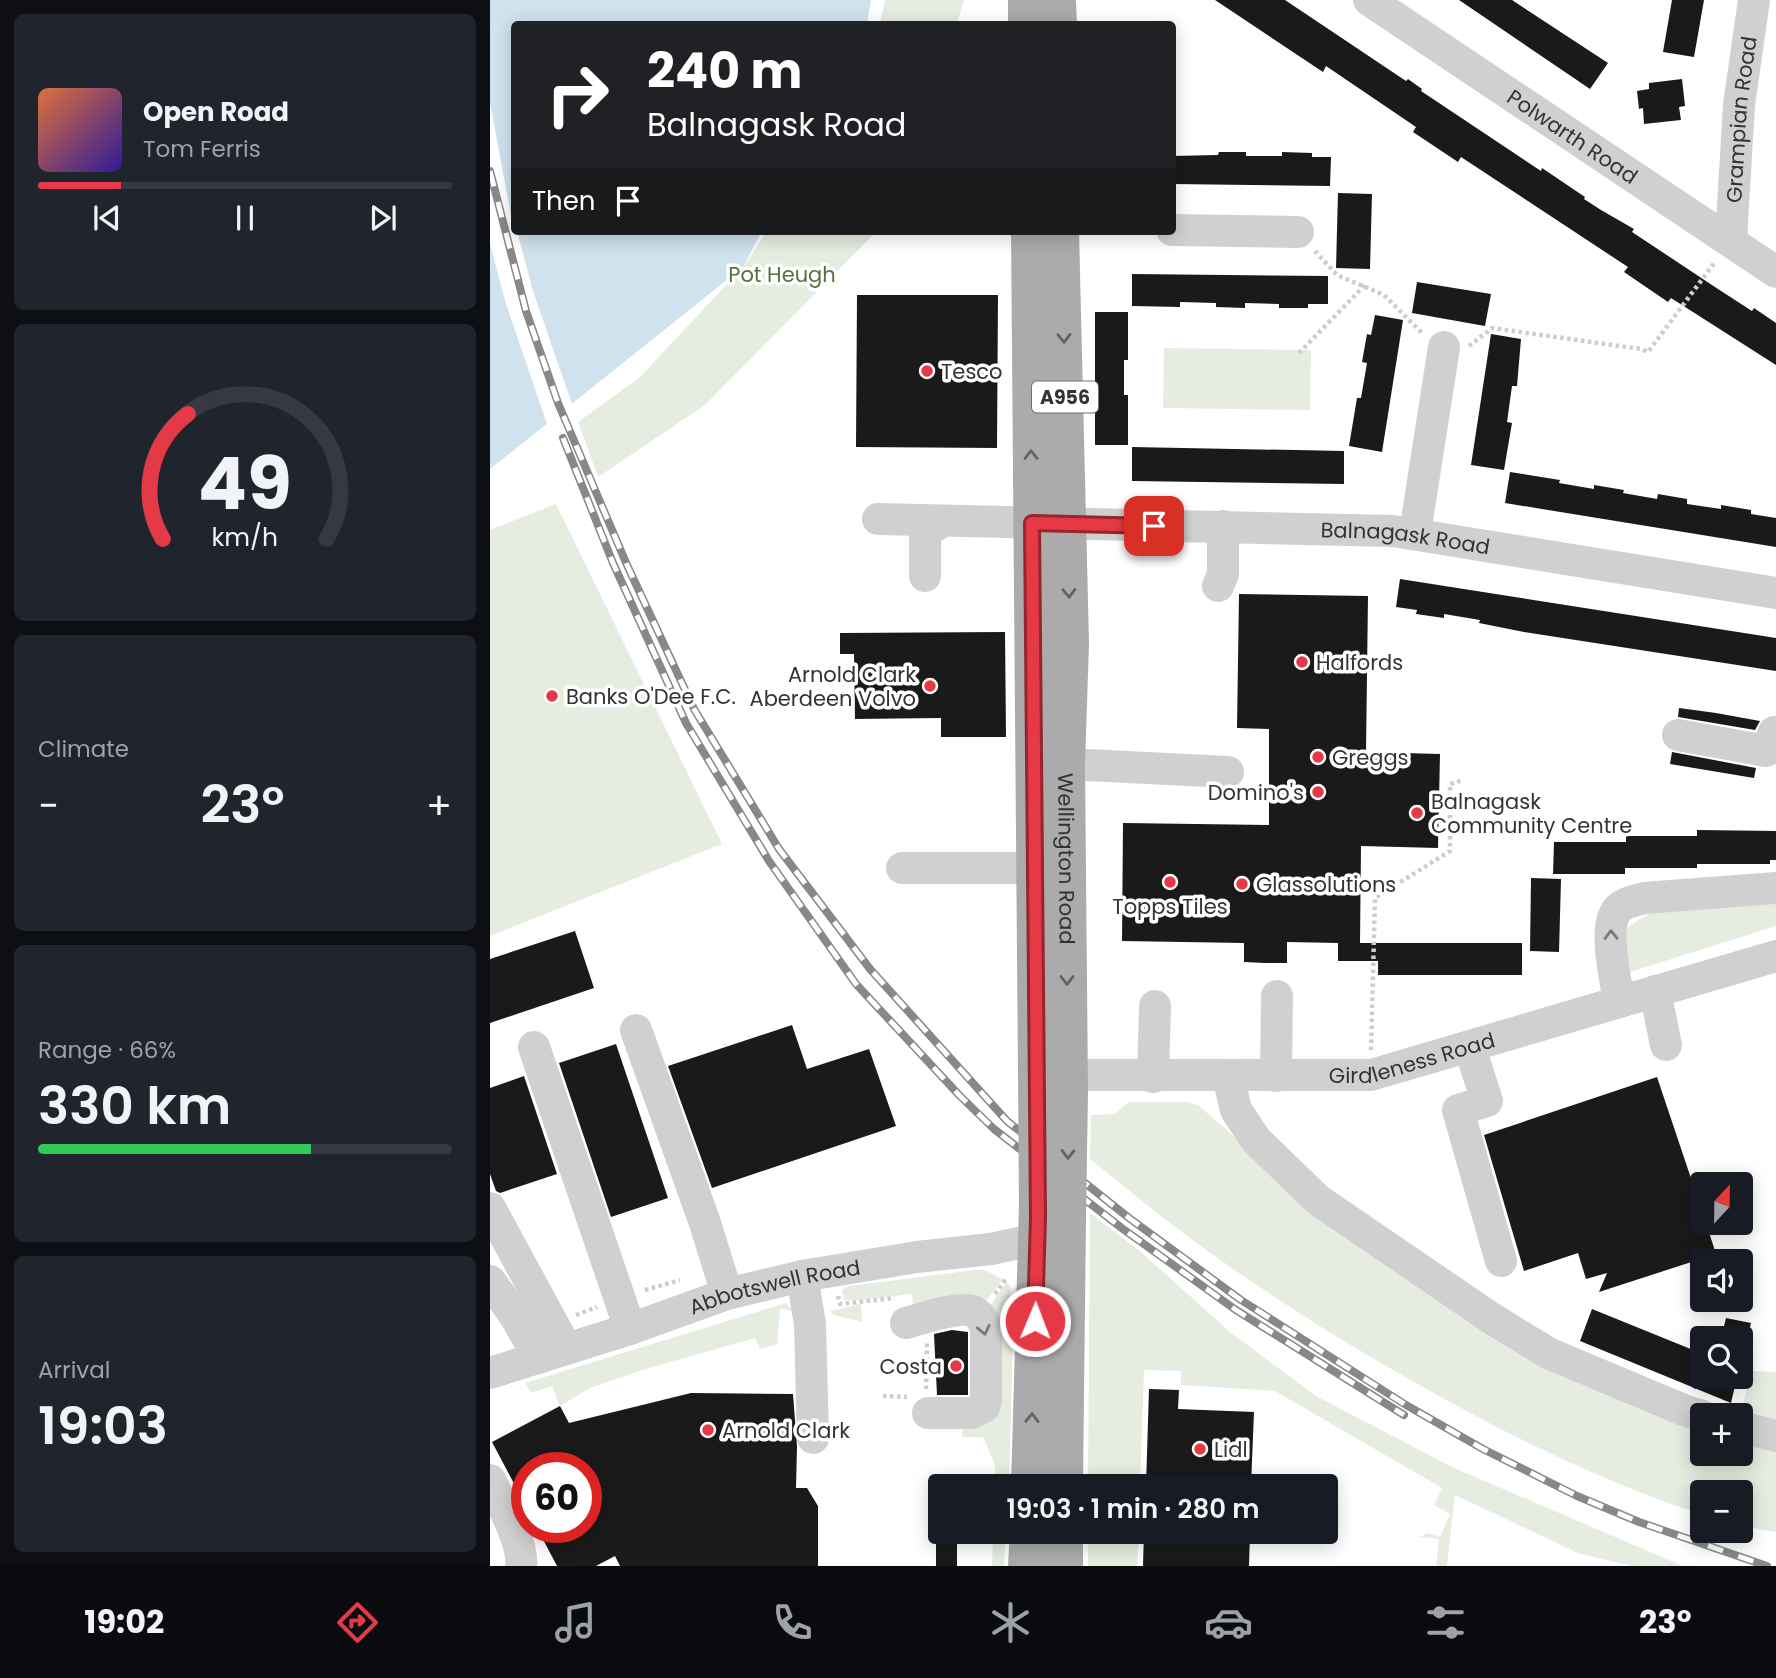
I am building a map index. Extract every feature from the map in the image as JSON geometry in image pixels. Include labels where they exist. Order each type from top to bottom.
[{"type":"main road","points":[[1027,0],[1027,21]]},
{"type":"main road","points":[[1057,0],[1058,21]]},
{"type":"main road","name":"Wellington Road","points":[[1030,235],[1050,524],[1070,643],[1052,1226],[1031,1474]]},
{"type":"main road","name":"Wellington Road","points":[[1058,1081],[1034,868],[1060,235]]},
{"type":"main road","name":"Wellington Road","points":[[1052,1226],[1063,1474]]},
{"type":"main road","points":[[1027,1566],[1028,1544]]},
{"type":"main road","points":[[1064,1544],[1064,1566]]},
{"type":"street","name":"Grampian Road","points":[[1731,240],[1739,105],[1754,0]]},
{"type":"street","name":"Polwarth Road","points":[[1381,4],[1776,272]]},
{"type":"street","points":[[1176,230],[1298,232]]},
{"type":"street","points":[[1415,533],[1444,347]]},
{"type":"street","name":"Balnagask Road","points":[[878,519],[1415,533],[1776,593]]},
{"type":"street","points":[[925,576],[926,532],[943,521]]},
{"type":"street","points":[[1218,586],[1223,574],[1223,526]]},
{"type":"street","points":[[1678,735],[1766,751],[1774,732],[1776,733]]},
{"type":"street","points":[[1066,764],[1228,772]]},
{"type":"street","points":[[902,868],[1034,868]]},
{"type":"street","points":[[1619,1002],[1610,934],[1612,919],[1625,904],[1644,898],[1776,888]]},
{"type":"street","name":"Girdleness Road","points":[[1058,1081],[1153,1077],[1371,1075],[1776,956]]},
{"type":"street","points":[[1655,992],[1667,1045]]},
{"type":"street","points":[[1276,1076],[1277,996]]},
{"type":"street","points":[[1153,1077],[1155,1006]]},
{"type":"street","points":[[636,1030],[705,1223],[727,1294]]},
{"type":"street","points":[[534,1047],[630,1329]]},
{"type":"street","points":[[1469,1048],[1487,1101],[1458,1110],[1501,1261]]},
{"type":"street","points":[[1228,1076],[1236,1110],[1256,1140],[1318,1200],[1490,1318],[1548,1353],[1690,1412]]},
{"type":"street","points":[[490,1208],[552,1353]]},
{"type":"street","name":"Abbotswell Road","points":[[490,1373],[630,1329],[727,1294],[802,1276],[917,1257],[991,1250],[1052,1226]]},
{"type":"street","points":[[802,1276],[811,1335],[813,1438]]},
{"type":"street","points":[[490,1281],[515,1316],[552,1353]]},
{"type":"street","points":[[907,1323],[969,1310],[981,1318],[986,1329],[984,1407],[972,1413],[930,1414]]},
{"type":"street","points":[[1753,1430],[1776,1436]]},
{"type":"street","points":[[490,1479],[512,1529],[522,1559],[521,1566]]},
{"type":"path","points":[[1298,232],[1337,275],[1384,295],[1419,331],[1444,347],[1468,346],[1492,328],[1648,352],[1731,240]]},
{"type":"path","points":[[1299,353],[1365,285]]},
{"type":"path","points":[[1371,1075],[1376,898],[1450,851],[1450,784],[1463,780]]},
{"type":"path","points":[[834,1271],[840,1304],[906,1296],[909,1332],[927,1329],[926,1397],[932,1397],[930,1414]]},
{"type":"green space","points":[[885,0],[964,0],[958,21],[881,21]]},
{"type":"green space","name":"Pot Heugh","points":[[764,235],[873,235],[705,405],[598,477],[578,422],[639,378],[743,267]]},
{"type":"green space","points":[[1164,348],[1311,350],[1310,410],[1163,408]]},
{"type":"green space","name":"Banks O'Dee F.C.","points":[[556,504],[722,844],[490,936],[490,530]]},
{"type":"green space","points":[[1776,904],[1776,926],[1627,973],[1625,929],[1654,910]]},
{"type":"green space","points":[[1129,1102],[1187,1102],[1198,1105],[1316,1208],[1690,1417],[1690,1466],[1753,1466],[1753,1438],[1776,1444],[1776,1532],[1753,1528],[1753,1480],[1690,1480],[1690,1510],[1666,1502],[1560,1458],[1491,1424],[1423,1387],[1272,1296],[1174,1226],[1090,1159],[1091,1115],[1114,1114]]},
{"type":"green space","points":[[1090,1213],[1141,1252],[1230,1332],[1316,1396],[1452,1467],[1683,1566],[1632,1566],[1578,1553],[1455,1495],[1447,1566],[1436,1566],[1439,1539],[1420,1537],[1427,1533],[1440,1537],[1450,1514],[1434,1505],[1442,1488],[1275,1391],[1181,1385],[1181,1371],[1144,1370],[1140,1474],[1088,1474]]},
{"type":"green space","points":[[984,1270],[1003,1279],[987,1300],[974,1299],[914,1314],[912,1294],[844,1300],[842,1290],[849,1286]]},
{"type":"green space","points":[[1007,1282],[1010,1286],[1013,1335],[1009,1474],[995,1474],[995,1465],[983,1437],[962,1437],[962,1421],[980,1420],[989,1307]]},
{"type":"green space","points":[[786,1303],[794,1312],[780,1308],[777,1344],[760,1349],[755,1338],[642,1370],[590,1388],[560,1406],[552,1386],[531,1393],[525,1383]]},
{"type":"green space","points":[[861,1304],[862,1322],[834,1315],[830,1311]]},
{"type":"green space","points":[[1753,1371],[1776,1372],[1776,1431],[1753,1421],[1753,1403],[1743,1403],[1747,1389],[1753,1389]]},
{"type":"green space","points":[[993,1544],[1005,1544],[1004,1566],[992,1566]]},
{"type":"green space","points":[[1088,1544],[1138,1544],[1137,1566],[1088,1566]]},
{"type":"water","points":[[490,0],[871,0],[868,21],[511,21],[511,235],[760,235],[743,267],[490,469]]},
{"type":"pier","points":[[490,103],[511,215],[511,235],[518,235],[533,291],[573,407],[548,427],[506,304],[490,244]]},
{"type":"building","points":[[1215,0],[1285,0],[1406,81],[1408,79],[1422,89],[1421,91],[1541,171],[1542,168],[1585,197],[1584,199],[1634,229],[1632,232],[1752,311],[1754,308],[1776,323],[1776,365],[1671,298],[1668,302],[1624,272],[1628,267],[1461,157],[1458,162],[1413,132],[1416,127],[1326,66],[1323,72]]},
{"type":"building","points":[[1459,0],[1512,0],[1608,63],[1590,89]]},
{"type":"building","points":[[1672,0],[1704,0],[1694,57],[1663,52]]},
{"type":"building","points":[[1682,79],[1685,106],[1679,107],[1681,120],[1644,124],[1643,108],[1639,109],[1637,91],[1649,89],[1649,83]]},
{"type":"building","points":[[1219,152],[1246,152],[1246,156],[1282,156],[1282,152],[1331,157],[1330,186],[1176,184],[1176,156],[1218,155]]},
{"type":"building","points":[[1338,193],[1372,194],[1370,269],[1336,268]]},
{"type":"building","points":[[1132,274],[1328,276],[1328,304],[1308,304],[1308,308],[1279,308],[1279,304],[1245,303],[1245,308],[1216,307],[1216,303],[1180,302],[1180,307],[1132,306]]},
{"type":"building","points":[[1417,282],[1491,294],[1485,326],[1412,313]]},
{"type":"building","name":"Tesco","points":[[857,295],[998,295],[997,448],[856,447]]},
{"type":"building","points":[[1095,312],[1128,312],[1128,360],[1124,360],[1124,395],[1128,395],[1128,445],[1095,445]]},
{"type":"building","points":[[1375,315],[1403,320],[1382,452],[1349,446],[1357,398],[1361,398],[1367,363],[1362,362],[1367,334],[1371,335]]},
{"type":"building","points":[[1491,334],[1521,339],[1517,386],[1512,386],[1507,422],[1512,423],[1504,470],[1471,465]]},
{"type":"building","points":[[1132,447],[1344,451],[1344,484],[1132,481]]},
{"type":"building","points":[[1510,472],[1594,489],[1594,485],[1624,490],[1623,493],[1657,499],[1658,494],[1687,499],[1687,504],[1721,509],[1721,505],[1751,510],[1751,514],[1776,518],[1776,547],[1505,503]]},
{"type":"building","points":[[1400,579],[1776,638],[1776,671],[1524,632],[1444,614],[1444,618],[1416,614],[1417,610],[1396,607]]},
{"type":"building","points":[[1239,594],[1368,596],[1366,752],[1440,754],[1438,848],[1361,846],[1360,943],[1522,943],[1522,975],[1378,975],[1378,961],[1338,961],[1338,943],[1287,942],[1287,963],[1265,963],[1244,962],[1244,943],[1122,941],[1123,823],[1269,825],[1269,729],[1237,728]]},
{"type":"building","name":"Arnold Clark Aberdeen Volvo","points":[[1005,632],[1006,737],[941,737],[941,718],[855,719],[854,654],[840,654],[840,633]]},
{"type":"building","points":[[1679,708],[1760,721],[1755,730],[1678,717]]},
{"type":"building","points":[[1672,752],[1756,768],[1754,778],[1670,764]]},
{"type":"building","points":[[1697,830],[1776,831],[1776,860],[1770,860],[1770,864],[1697,864],[1697,868],[1625,868],[1625,874],[1553,874],[1554,842],[1626,842],[1626,836],[1697,836]]},
{"type":"building","points":[[1531,878],[1561,879],[1559,952],[1530,951]]},
{"type":"building","points":[[575,931],[594,988],[490,1023],[490,959]]},
{"type":"building","points":[[792,1025],[807,1069],[869,1049],[896,1126],[712,1188],[668,1066]]},
{"type":"building","points":[[616,1044],[668,1198],[611,1217],[559,1063]]},
{"type":"building","points":[[524,1076],[557,1174],[500,1193],[496,1191],[490,1174],[490,1088]]},
{"type":"building","points":[[1657,1077],[1690,1175],[1690,1236],[1710,1236],[1714,1249],[1690,1249],[1690,1262],[1599,1292],[1607,1273],[1586,1279],[1578,1253],[1524,1271],[1484,1135]]},
{"type":"building","points":[[1592,1309],[1690,1349],[1690,1386],[1580,1341]]},
{"type":"building","points":[[1726,1318],[1751,1323],[1750,1326],[1724,1326]]},
{"type":"building","name":"Costa","points":[[952,1330],[968,1332],[968,1395],[937,1395],[934,1334]]},
{"type":"building","name":"Lidl","points":[[1149,1389],[1179,1390],[1178,1409],[1254,1412],[1251,1474],[1146,1474]]},
{"type":"building","points":[[1697,1389],[1734,1389],[1731,1403]]},
{"type":"building","points":[[691,1393],[793,1394],[797,1446],[796,1488],[807,1488],[818,1506],[818,1566],[620,1566],[615,1556],[596,1566],[557,1566],[545,1543],[602,1543],[602,1452],[511,1452],[511,1478],[492,1442],[560,1406],[569,1423]]},
{"type":"building","points":[[936,1544],[957,1544],[957,1566],[936,1566]]},
{"type":"building","points":[[1144,1544],[1250,1544],[1249,1566],[1143,1566]]},
{"type":"railway","points":[[490,171],[526,311],[558,403],[627,565],[694,709],[779,849],[870,969],[1007,1121],[1129,1218],[1241,1300],[1406,1405],[1483,1449],[1577,1496],[1639,1522],[1767,1566]]},
{"type":"railway","points":[[563,438],[613,563],[686,723],[769,861],[856,984],[994,1129],[1123,1229],[1236,1310],[1404,1415]]},
{"type":"place","name":"Tesco","points":[[927,371]]},
{"type":"place","name":"Halfords","points":[[1302,662]]},
{"type":"place","name":"Arnold Clark Aberdeen Volvo","points":[[930,686]]},
{"type":"place","name":"Banks O'Dee F.C.","points":[[552,696]]},
{"type":"place","name":"Greggs","points":[[1318,757]]},
{"type":"place","name":"Domino's","points":[[1318,792]]},
{"type":"place","name":"Balnagask Community Centre","points":[[1417,813]]},
{"type":"place","name":"Topps Tiles","points":[[1170,882]]},
{"type":"place","name":"Glassolutions","points":[[1242,884]]},
{"type":"place","name":"Costa","points":[[956,1366]]},
{"type":"place","name":"Arnold Clark","points":[[708,1430]]},
{"type":"place","name":"Lidl","points":[[1200,1449]]},
{"type":"route","points":[[1035,1321],[1038,1217],[1032,523],[1154,526]]}]
